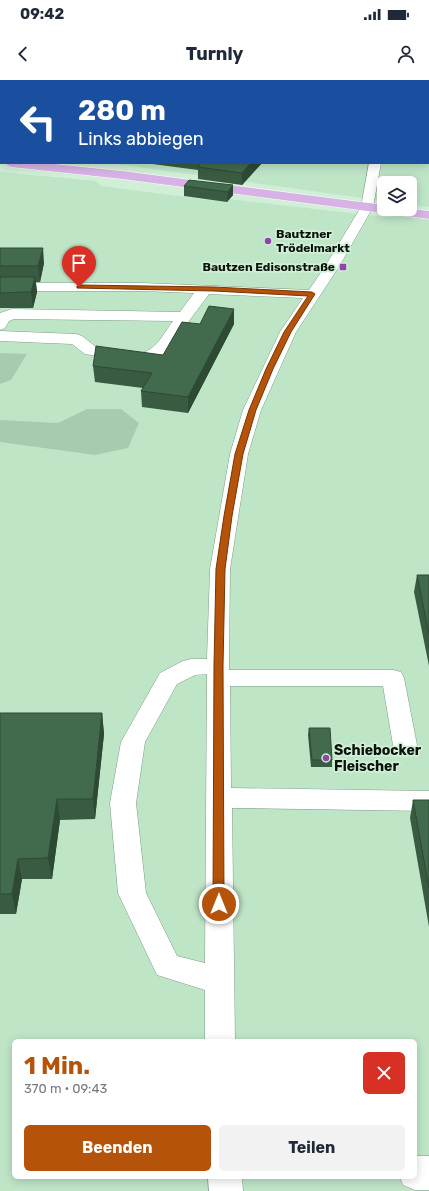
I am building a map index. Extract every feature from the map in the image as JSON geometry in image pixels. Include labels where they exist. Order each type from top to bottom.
[{"type":"main road","points":[[20,164],[122,175],[377,208]]},
{"type":"main road","points":[[417,213],[429,215]]},
{"type":"street","points":[[375,164],[377,185]]},
{"type":"street","points":[[220,1039],[218,980],[220,569],[239,454],[252,410],[269,369],[288,332],[332,265],[377,210]]},
{"type":"street","points":[[0,287],[205,289],[312,294]]},
{"type":"street","points":[[0,336],[76,339],[91,351],[140,358],[150,357],[156,353],[205,289]]},
{"type":"street","points":[[0,325],[2,318],[12,314],[184,317]]},
{"type":"street","points":[[218,980],[167,966],[132,893],[123,803],[133,742],[168,679],[191,667],[219,672],[393,678],[405,745]]},
{"type":"street","points":[[219,798],[429,801]]},
{"type":"street","points":[[417,1174],[429,1173]]},
{"type":"street","points":[[225,1179],[226,1191]]},
{"type":"shaded area","points":[[117,164],[429,164],[429,207],[417,206],[417,176],[377,176],[377,200]]},
{"type":"shaded area","points":[[0,172],[96,181],[102,186],[208,200],[210,197],[385,217],[405,216],[429,219],[429,1191],[0,1191]]},
{"type":"shaded area","points":[[0,353],[27,354],[11,380],[0,384]]},
{"type":"shaded area","points":[[87,409],[121,409],[139,423],[128,448],[95,455],[0,442],[0,420],[58,423]]},
{"type":"building","points":[[200,164],[250,164],[242,173],[198,167]]},
{"type":"building","points":[[189,180],[233,185],[228,192],[184,186]]},
{"type":"building","points":[[0,248],[43,248],[38,266],[0,266]]},
{"type":"building","points":[[0,277],[35,277],[31,292],[0,293]]},
{"type":"building","points":[[209,306],[234,309],[188,397],[141,391],[152,373],[93,366],[96,346],[163,355],[182,322],[200,324]]},
{"type":"building","points":[[417,575],[429,575],[429,634]]},
{"type":"building","points":[[0,713],[102,713],[93,799],[57,799],[48,858],[18,859],[12,894],[0,894]]},
{"type":"building","points":[[309,728],[330,728],[332,760],[312,760]]},
{"type":"building","points":[[413,800],[429,800],[429,888]]},
{"type":"place","name":"Bautzner Trödelmarkt","points":[[268,241]]},
{"type":"place","name":"Bautzen Edisonstraße","points":[[343,267]]},
{"type":"place","name":"Schiebocker Fleischer","points":[[326,758]]},
{"type":"route","points":[[79,287],[214,289],[312,294],[288,332],[269,369],[252,410],[239,454],[228,516],[220,569],[218,666],[219,904]]}]
